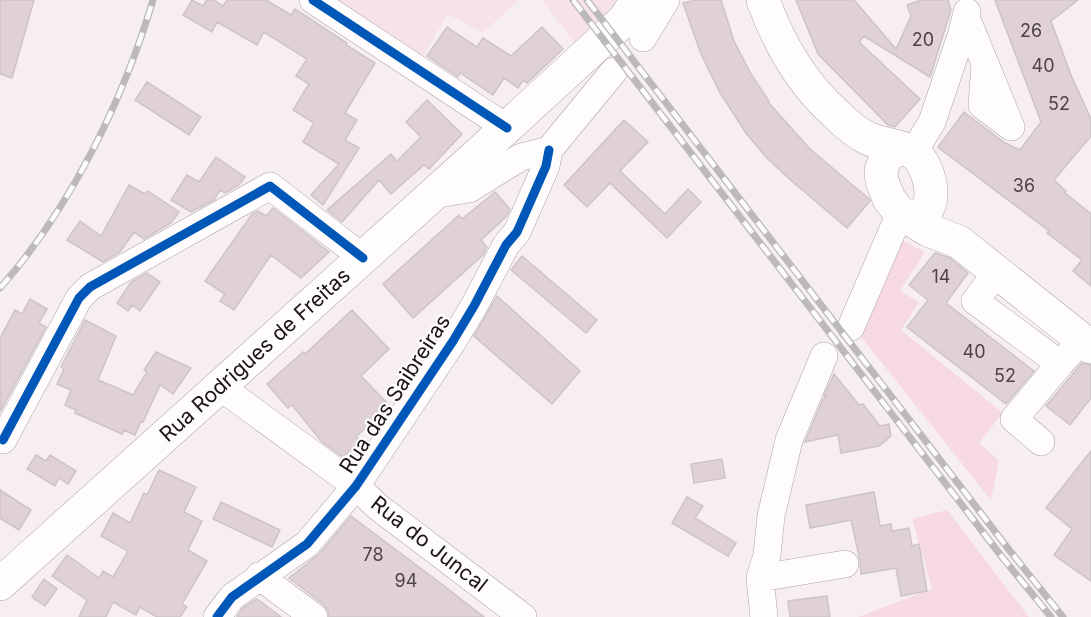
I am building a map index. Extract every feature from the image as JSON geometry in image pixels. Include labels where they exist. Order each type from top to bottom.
[{"type":"main road","name":"Rua Rodrigues de Freitas","points":[[0,584],[507,128],[624,20],[637,0]]},
{"type":"main road","points":[[748,0],[762,36],[784,79],[815,117],[882,181]]},
{"type":"main road","points":[[763,0],[774,31],[796,71],[826,106],[855,132],[919,158],[927,174],[932,194],[953,222],[1088,338]]},
{"type":"main road","points":[[906,151],[886,156],[881,171],[889,199],[903,215],[928,230],[959,242],[1088,338]]},
{"type":"main road","points":[[903,215],[914,217],[927,210],[932,194]]},
{"type":"street","points":[[313,0],[507,128]]},
{"type":"street","points":[[643,38],[666,0]]},
{"type":"street","points":[[906,151],[932,122],[967,8]]},
{"type":"street","points":[[967,8],[986,64]]},
{"type":"street","points":[[432,195],[469,189],[521,157],[549,150],[614,71]]},
{"type":"street","name":"Rua das Saibreiras","points":[[217,617],[232,597],[307,543],[356,486],[453,341],[506,245],[517,232],[546,166],[549,150]]},
{"type":"street","points":[[3,440],[79,298],[90,287],[270,186],[363,258]]},
{"type":"street","points":[[851,327],[903,215]]},
{"type":"street","points":[[997,272],[975,301],[1060,364]]},
{"type":"street","points":[[1041,442],[1014,419],[1060,364],[1088,338]]},
{"type":"street","points":[[764,617],[760,578],[767,555],[771,516],[789,440],[824,356]]},
{"type":"street","name":"Rua do Juncal","points":[[219,386],[356,486],[378,507],[523,617]]},
{"type":"street","points":[[760,578],[845,564]]},
{"type":"street","points":[[259,576],[314,617]]},
{"type":"shaded area","points":[[328,0],[519,0],[483,33],[448,14],[421,59]]},
{"type":"shaded area","points":[[542,0],[619,0],[611,14],[576,45]]},
{"type":"shaded area","points":[[896,237],[925,252],[900,291],[919,302],[901,330],[1003,413],[979,443],[999,460],[991,500],[857,332]]},
{"type":"shaded area","points":[[947,510],[1029,617],[858,617],[932,589],[912,519]]},
{"type":"building","points":[[0,0],[34,0],[12,78],[0,74]]},
{"type":"building","points":[[192,0],[203,6],[207,0],[214,0],[223,6],[227,0],[266,0],[291,15],[295,9],[375,63],[345,113],[357,120],[345,140],[359,148],[323,205],[311,195],[339,164],[303,142],[314,123],[293,110],[309,84],[296,76],[307,59],[264,32],[257,45],[217,22],[212,32],[183,15]]},
{"type":"building","points":[[696,0],[721,0],[734,41],[768,102],[810,149],[869,199],[870,201],[847,228],[787,177],[746,133],[720,93],[701,54],[683,3]]},
{"type":"building","points":[[796,0],[854,0],[896,49],[911,16],[907,5],[921,0],[948,0],[951,10],[930,77],[864,36],[859,42],[920,99],[895,127],[888,125],[818,54]]},
{"type":"building","points":[[995,0],[1078,0],[1051,21],[1071,75],[1091,119],[1091,136],[1054,180],[1066,191],[1065,193],[1091,214],[1091,286],[1073,271],[1082,260],[1047,233],[1049,231],[938,147],[964,112],[1005,143],[1020,150],[1041,122]]},
{"type":"building","points":[[447,27],[477,47],[483,38],[511,56],[542,27],[563,49],[527,83],[523,80],[518,88],[504,78],[493,95],[460,73],[458,77],[427,56]]},
{"type":"building","points":[[147,82],[201,117],[189,135],[135,100]]},
{"type":"building","points":[[427,100],[462,134],[429,169],[424,165],[391,194],[379,180],[342,222],[327,210],[391,154],[397,161],[421,137],[406,122]]},
{"type":"building","points":[[624,120],[648,142],[620,171],[665,214],[688,189],[701,202],[667,238],[610,183],[587,207],[564,185]]},
{"type":"building","points":[[216,157],[245,177],[239,185],[225,193],[220,190],[214,200],[191,212],[171,200],[187,175],[199,182]]},
{"type":"building","points":[[129,185],[145,194],[148,191],[179,212],[171,223],[144,239],[134,232],[120,252],[103,262],[67,240],[80,221],[101,236]]},
{"type":"building","points":[[495,192],[510,209],[506,217],[481,240],[487,247],[483,255],[413,318],[383,284],[459,215],[462,219]]},
{"type":"building","points":[[273,208],[329,252],[301,278],[271,255],[234,310],[220,301],[225,294],[205,281],[252,214],[258,211],[266,216]]},
{"type":"building","points":[[935,253],[950,258],[968,273],[946,303],[1034,371],[1006,404],[907,327],[928,300],[909,285]]},
{"type":"building","points":[[522,256],[597,320],[586,333],[511,270]]},
{"type":"building","points":[[147,273],[160,282],[140,311],[132,305],[128,311],[117,303],[131,282]]},
{"type":"building","points":[[497,296],[580,371],[552,404],[474,336]]},
{"type":"building","points":[[30,299],[47,309],[39,323],[46,327],[0,412],[0,338],[15,310],[22,314]]},
{"type":"building","points":[[352,310],[389,349],[361,376],[389,405],[356,437],[360,441],[343,457],[322,442],[292,405],[288,408],[267,384],[303,352],[305,354]]},
{"type":"building","points":[[85,320],[116,336],[98,380],[133,395],[147,372],[144,370],[156,352],[191,368],[173,394],[160,385],[135,435],[124,430],[122,434],[75,413],[76,410],[65,405],[71,390],[57,384],[64,369],[61,367]]},
{"type":"building","points":[[1082,363],[1091,365],[1091,398],[1070,425],[1046,406]]},
{"type":"building","points":[[834,374],[859,405],[863,404],[880,426],[889,424],[891,436],[879,446],[841,453],[838,435],[805,442]]},
{"type":"building","points":[[1091,451],[1091,581],[1054,555],[1072,529],[1046,508]]},
{"type":"building","points":[[36,455],[46,461],[50,455],[76,471],[68,484],[59,478],[55,486],[27,469]]},
{"type":"building","points":[[722,459],[725,478],[694,483],[691,464]]},
{"type":"building","points":[[159,470],[196,487],[184,512],[202,521],[188,550],[207,561],[182,604],[187,607],[180,617],[157,617],[140,607],[136,615],[113,602],[106,617],[79,617],[87,600],[52,576],[67,555],[99,578],[103,571],[113,577],[128,551],[101,536],[113,513],[130,523],[144,493],[147,495]]},
{"type":"building","points":[[0,490],[31,510],[19,530],[0,518]]},
{"type":"building","points":[[874,492],[880,526],[891,524],[892,531],[909,528],[912,546],[919,544],[927,591],[901,596],[896,568],[861,574],[851,520],[810,528],[806,505]]},
{"type":"building","points":[[687,497],[703,506],[695,518],[736,543],[728,556],[672,523]]},
{"type":"building","points":[[221,502],[280,530],[272,547],[213,519]]},
{"type":"building","points":[[351,516],[484,617],[329,617],[328,610],[323,604],[289,578],[319,554]]},
{"type":"building","points":[[44,579],[57,589],[45,606],[32,597]]},
{"type":"building","points":[[827,596],[830,617],[790,617],[788,601]]},
{"type":"building","points":[[257,599],[281,617],[237,617],[243,608]]},
{"type":"railway","points":[[0,288],[49,224],[92,152],[126,76],[153,0]]},
{"type":"railway","points":[[573,0],[1002,557],[1051,617]]},
{"type":"railway","points":[[587,0],[1063,617]]},
{"type":"cycle path","points":[[313,0],[507,128]]},
{"type":"cycle path","points":[[217,617],[232,597],[307,544],[356,486],[453,341],[506,245],[517,232],[546,166],[549,150]]},
{"type":"cycle path","points":[[3,440],[79,298],[90,287],[270,186],[363,258]]}]
